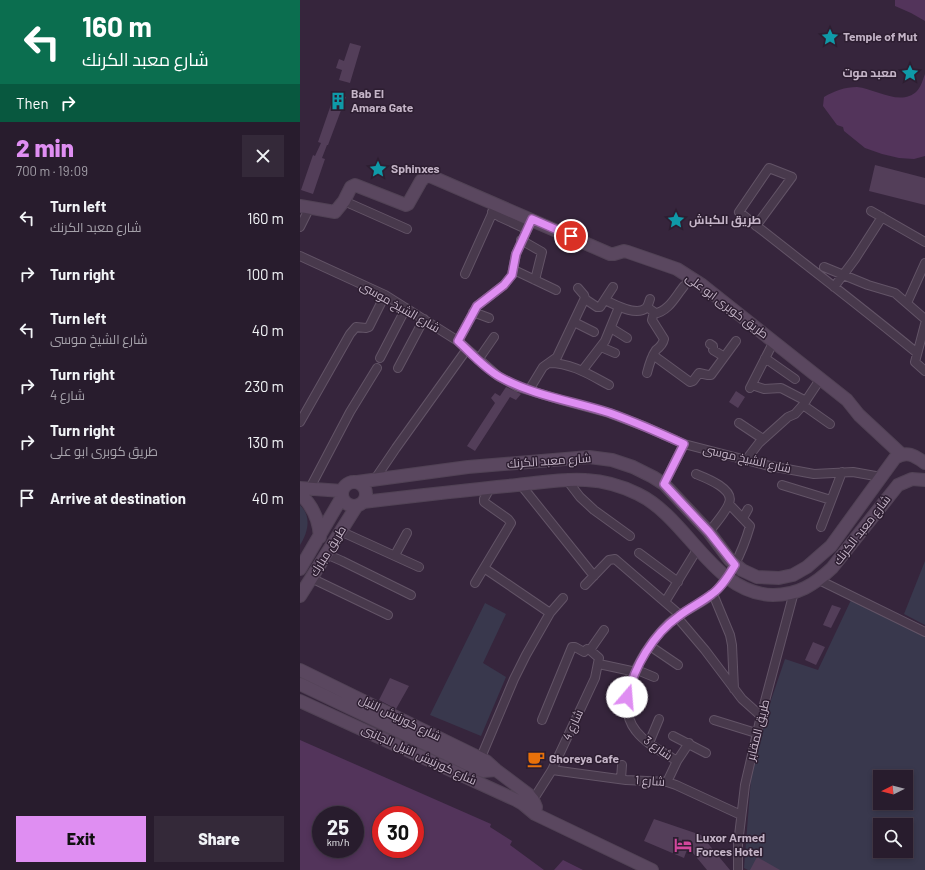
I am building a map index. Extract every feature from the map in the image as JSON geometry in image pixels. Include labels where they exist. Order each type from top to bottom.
[{"type":"street","points":[[756,226],[792,177],[769,168],[739,212],[756,226],[917,353]]},
{"type":"street","name":"طريق كوبرى ابو على","points":[[305,206],[333,213],[336,212],[344,201],[351,187],[355,185],[407,205],[422,179],[430,176],[529,224],[610,254],[626,251],[677,269],[702,285],[848,400],[859,415],[901,454]]},
{"type":"street","points":[[344,201],[407,229]]},
{"type":"street","points":[[300,227],[305,206]]},
{"type":"street","points":[[465,274],[494,208]]},
{"type":"street","points":[[871,211],[925,242]]},
{"type":"street","points":[[834,287],[844,275],[882,218]]},
{"type":"street","points":[[458,341],[473,312],[481,302],[512,275],[516,254],[529,224]]},
{"type":"street","points":[[521,240],[542,252],[534,280]]},
{"type":"street","name":"شارع الشيخ موسى","points":[[300,256],[385,296],[406,308],[458,341],[498,376],[518,387],[610,413],[684,444],[765,465],[814,474],[842,472],[881,477]]},
{"type":"street","points":[[907,303],[925,263]]},
{"type":"street","points":[[824,267],[868,285],[895,293],[925,319]]},
{"type":"street","points":[[514,270],[556,290]]},
{"type":"street","points":[[654,314],[664,311],[684,286]]},
{"type":"street","points":[[578,288],[584,295],[585,299],[598,308],[613,287]]},
{"type":"street","points":[[300,422],[350,334],[356,328],[369,327],[385,296]]},
{"type":"street","points":[[529,390],[543,367],[557,357],[585,299]]},
{"type":"street","points":[[605,300],[619,307],[641,310],[647,307],[650,299]]},
{"type":"street","points":[[582,371],[601,347],[611,328],[619,307]]},
{"type":"street","points":[[647,307],[653,311],[654,314]]},
{"type":"street","points":[[380,358],[406,308]]},
{"type":"street","points":[[473,312],[489,318]]},
{"type":"street","points":[[647,373],[650,360],[664,341],[664,338],[652,320],[654,314]]},
{"type":"street","points":[[398,368],[424,319]]},
{"type":"street","points":[[574,322],[594,332]]},
{"type":"street","points":[[925,324],[915,362],[925,371]]},
{"type":"street","points":[[611,328],[627,338]]},
{"type":"street","points":[[478,360],[494,337]]},
{"type":"street","points":[[653,355],[690,382],[693,381],[700,373],[711,375],[723,356],[736,341]]},
{"type":"street","points":[[774,341],[751,387],[764,389],[781,388],[804,403],[830,424]]},
{"type":"street","points":[[710,344],[713,346],[713,350],[723,356]]},
{"type":"street","points":[[601,347],[615,353]]},
{"type":"street","points":[[375,479],[467,349]]},
{"type":"street","points":[[765,358],[795,379]]},
{"type":"street","points":[[548,363],[562,364],[582,371],[609,386]]},
{"type":"street","points":[[320,537],[315,513],[307,500],[304,490],[377,368]]},
{"type":"street","points":[[746,460],[763,439],[788,417],[795,414],[821,378]]},
{"type":"street","points":[[739,423],[763,439]]},
{"type":"street","points":[[664,484],[684,444]]},
{"type":"street","points":[[901,454],[914,455],[925,463]]},
{"type":"street","name":"شارع معبد الكرنك","points":[[357,482],[468,467],[590,457],[612,460],[633,467],[664,484],[709,532],[735,565],[749,574],[758,577],[780,578],[793,575],[806,567],[819,558],[831,546],[893,460],[901,454]]},
{"type":"street","points":[[821,527],[842,472]]},
{"type":"street","points":[[696,474],[714,481],[730,496],[729,504],[709,532]]},
{"type":"street","name":"شارع معبد الكرنك","points":[[360,504],[567,480],[605,482],[639,495],[654,504],[667,515],[726,578],[741,588],[767,594],[781,594],[794,592],[808,586],[819,580],[832,568],[898,485],[912,479],[925,480]]},
{"type":"street","points":[[567,480],[580,497],[594,510],[630,536]]},
{"type":"street","points":[[357,482],[365,488],[366,498],[360,504],[347,505],[342,494],[348,483],[357,482]]},
{"type":"street","points":[[521,485],[594,576]]},
{"type":"street","points":[[782,485],[831,500]]},
{"type":"street","points":[[475,583],[511,523],[508,519],[484,502],[490,488]]},
{"type":"street","points":[[304,490],[342,494]]},
{"type":"street","name":"طريق مبارك","points":[[300,568],[320,537],[342,494]]},
{"type":"street","name":"طريق مبارك","points":[[300,596],[340,531],[360,504]]},
{"type":"street","points":[[729,504],[743,518],[748,509]]},
{"type":"street","name":"شارع 3","points":[[677,761],[642,738],[635,730],[629,720],[627,697],[636,671],[650,646],[662,630],[678,616],[713,594],[735,565],[750,526],[743,518]]},
{"type":"street","points":[[340,531],[419,567]]},
{"type":"street","points":[[842,532],[854,540]]},
{"type":"street","points":[[395,555],[407,533]]},
{"type":"street","points":[[666,602],[698,548]]},
{"type":"street","points":[[639,553],[678,582]]},
{"type":"street","points":[[326,554],[411,595]]},
{"type":"street","points":[[585,585],[609,560],[615,559],[666,602],[705,650],[734,690],[760,716]]},
{"type":"street","points":[[484,568],[550,613]]},
{"type":"street","points":[[311,578],[388,615]]},
{"type":"street","points":[[819,580],[925,632]]},
{"type":"street","name":"طريق المقابر","points":[[738,870],[738,844],[745,785],[760,716],[794,592]]},
{"type":"street","points":[[713,594],[726,624],[732,645],[734,690]]},
{"type":"street","points":[[478,763],[526,655],[550,613],[563,598]]},
{"type":"street","points":[[542,720],[572,647],[584,652],[587,649],[590,650],[604,630]]},
{"type":"street","points":[[650,646],[678,665]]},
{"type":"street","points":[[590,650],[599,657],[599,664],[636,671],[654,677]]},
{"type":"street","name":"شارع 4","points":[[533,800],[552,770],[595,678],[599,664]]},
{"type":"street","name":"شارع كورنيش النيل","points":[[300,670],[405,727],[478,763],[483,771],[496,770],[528,794],[533,800]]},
{"type":"street","name":"شارع كورنيش النيل","points":[[300,684],[405,727]]},
{"type":"street","name":"شارع كورنيش النيل الجانبى","points":[[300,701],[523,804],[535,814],[652,870]]},
{"type":"street","name":"شارع كورنيش النيل الجانبى","points":[[300,709],[520,811],[535,814]]},
{"type":"street","points":[[649,743],[659,719]]},
{"type":"street","points":[[714,720],[756,733]]},
{"type":"street","points":[[673,736],[706,753]]},
{"type":"street","points":[[667,782],[677,761],[689,744]]},
{"type":"street","points":[[621,779],[622,765]]},
{"type":"street","name":"شارع 1","points":[[552,770],[621,779],[667,782],[741,815]]},
{"type":"street","points":[[533,800],[536,807],[535,814]]},
{"type":"shaded area","points":[[895,0],[925,0],[925,21],[895,6]]},
{"type":"shaded area","points":[[925,74],[925,156],[914,159],[899,158],[865,148],[844,131],[843,127],[837,125],[823,106],[824,97],[840,90],[853,87],[864,88],[888,96],[911,96],[921,85]]},
{"type":"shaded area","points":[[300,505],[306,514],[308,525],[300,545]]},
{"type":"shaded area","points":[[925,561],[925,625],[904,614]]},
{"type":"shaded area","points":[[851,600],[925,634],[925,870],[748,870],[744,868],[753,753],[785,659],[818,670]]},
{"type":"shaded area","points":[[485,603],[506,614],[483,663],[506,677],[481,736],[430,715]]},
{"type":"shaded area","points":[[300,740],[491,824],[490,827],[512,841],[510,845],[544,870],[300,870]]},
{"type":"shaded area","points":[[563,860],[583,870],[554,870]]},
{"type":"building","points":[[350,43],[361,46],[350,83],[339,80],[342,70],[336,68],[339,59],[344,61]]},
{"type":"building","points":[[335,93],[346,97],[322,158],[325,159],[313,194],[301,190],[313,155],[315,156],[321,143],[318,142]]},
{"type":"building","points":[[875,165],[925,178],[925,205],[869,191]]},
{"type":"building","points":[[506,387],[521,394],[516,400],[510,397],[475,451],[467,446],[495,403],[491,398],[495,393],[500,396]]},
{"type":"building","points":[[736,391],[745,397],[738,408],[729,402]]},
{"type":"building","points":[[832,605],[841,608],[831,628],[823,625]]},
{"type":"building","points":[[813,642],[825,647],[816,665],[805,660]]},
{"type":"building","points":[[390,678],[409,686],[396,709],[379,700]]},
{"type":"building","name":"Ghoreya Cafe","points":[[534,752],[544,757],[539,767],[528,761]]},
{"type":"building","name":"Luxor Armed Forces Hotel","points":[[654,819],[701,835],[730,870],[707,870],[688,847],[684,858],[644,841]]},
{"type":"building","points":[[757,857],[780,870],[750,870]]},
{"type":"place","name":"Temple of Mut","points":[[830,37]]},
{"type":"place","name":"معبد موت","points":[[910,73]]},
{"type":"place","name":"Bab El Amara Gate","points":[[338,101]]},
{"type":"place","name":"Sphinxes","points":[[378,169]]},
{"type":"place","name":"طريق الكباش","points":[[676,220]]},
{"type":"place","name":"Ghoreya Cafe","points":[[536,759]]},
{"type":"place","name":"Luxor Armed Forces Hotel","points":[[683,845]]},
{"type":"route","points":[[571,236],[532,219],[526,229],[516,254],[512,275],[504,285],[477,306],[458,341],[498,376],[518,387],[610,413],[684,444],[664,484],[709,532],[735,565],[713,594],[677,617],[662,630],[643,658],[630,686],[627,697]]}]
